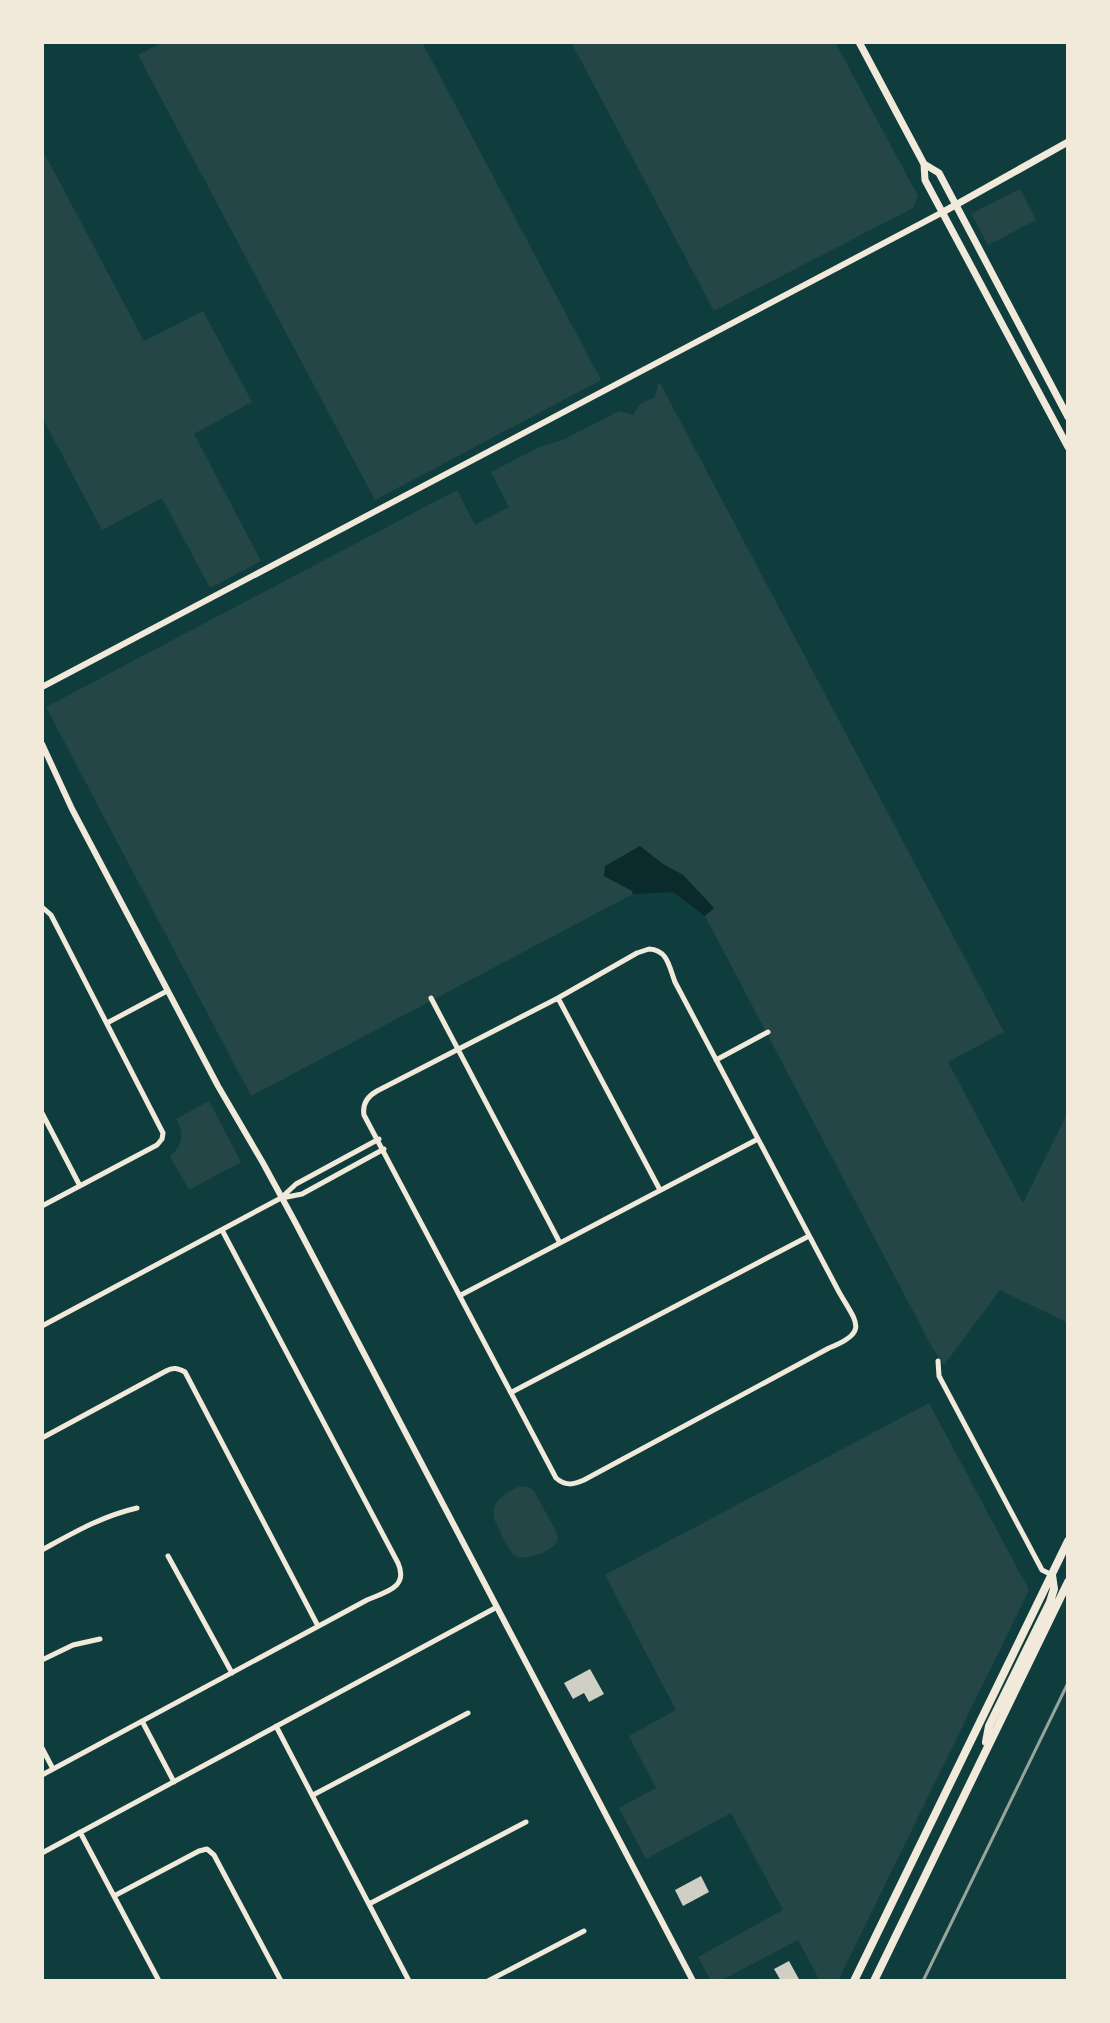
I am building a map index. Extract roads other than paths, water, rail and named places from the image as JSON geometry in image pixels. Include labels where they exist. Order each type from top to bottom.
[{"type":"main road","points":[[859,42],[924,164],[925,180],[1066,438],[1068,447]]},
{"type":"main road","points":[[943,212],[1068,142]]},
{"type":"main road","points":[[924,164],[939,173],[1068,417]]},
{"type":"main road","points":[[854,1981],[1068,1541]]},
{"type":"main road","points":[[982,1759],[989,1726],[1050,1602],[1054,1589],[1052,1575]]},
{"type":"main road","points":[[874,1981],[1068,1582]]},
{"type":"street","points":[[42,687],[943,212]]},
{"type":"street","points":[[42,744],[72,809],[167,991],[263,1163],[693,1981]]},
{"type":"street","points":[[42,1206],[152,1148],[162,1139],[163,1133],[51,915],[43,907]]},
{"type":"street","points":[[655,949],[665,956],[675,982],[857,1326],[848,1341],[829,1348],[584,1480],[571,1484],[556,1478],[364,1115],[364,1103],[371,1094],[558,998],[643,950],[655,949]]},
{"type":"street","points":[[107,1023],[167,991]]},
{"type":"street","points":[[431,998],[560,1243]]},
{"type":"street","points":[[558,998],[660,1190]]},
{"type":"street","points":[[716,1060],[768,1032]]},
{"type":"street","points":[[42,1113],[80,1186]]},
{"type":"street","points":[[42,1326],[281,1198],[296,1184],[379,1139]]},
{"type":"street","points":[[461,1295],[758,1139]]},
{"type":"street","points":[[281,1198],[302,1194],[384,1149]]},
{"type":"street","points":[[42,1775],[367,1600],[393,1589],[402,1578],[402,1570],[222,1230]]},
{"type":"street","points":[[512,1392],[809,1236]]},
{"type":"street","points":[[938,1361],[939,1376],[1042,1570],[1052,1575]]},
{"type":"street","points":[[42,1438],[172,1368],[185,1372],[318,1626]]},
{"type":"street","points":[[42,1550],[94,1522],[137,1508]]},
{"type":"street","points":[[168,1556],[232,1673]]},
{"type":"street","points":[[42,1853],[497,1607]]},
{"type":"street","points":[[42,1660],[73,1645],[100,1639]]},
{"type":"street","points":[[313,1795],[468,1713]]},
{"type":"street","points":[[142,1721],[174,1782]]},
{"type":"street","points":[[276,1726],[409,1981]]},
{"type":"street","points":[[42,1748],[53,1769]]},
{"type":"street","points":[[369,1904],[526,1822]]},
{"type":"street","points":[[80,1832],[159,1981]]},
{"type":"street","points":[[114,1896],[207,1849],[214,1855],[281,1981]]},
{"type":"street","points":[[488,1981],[584,1931]]},
{"type":"railway","points":[[923,1981],[1068,1683]]}]
